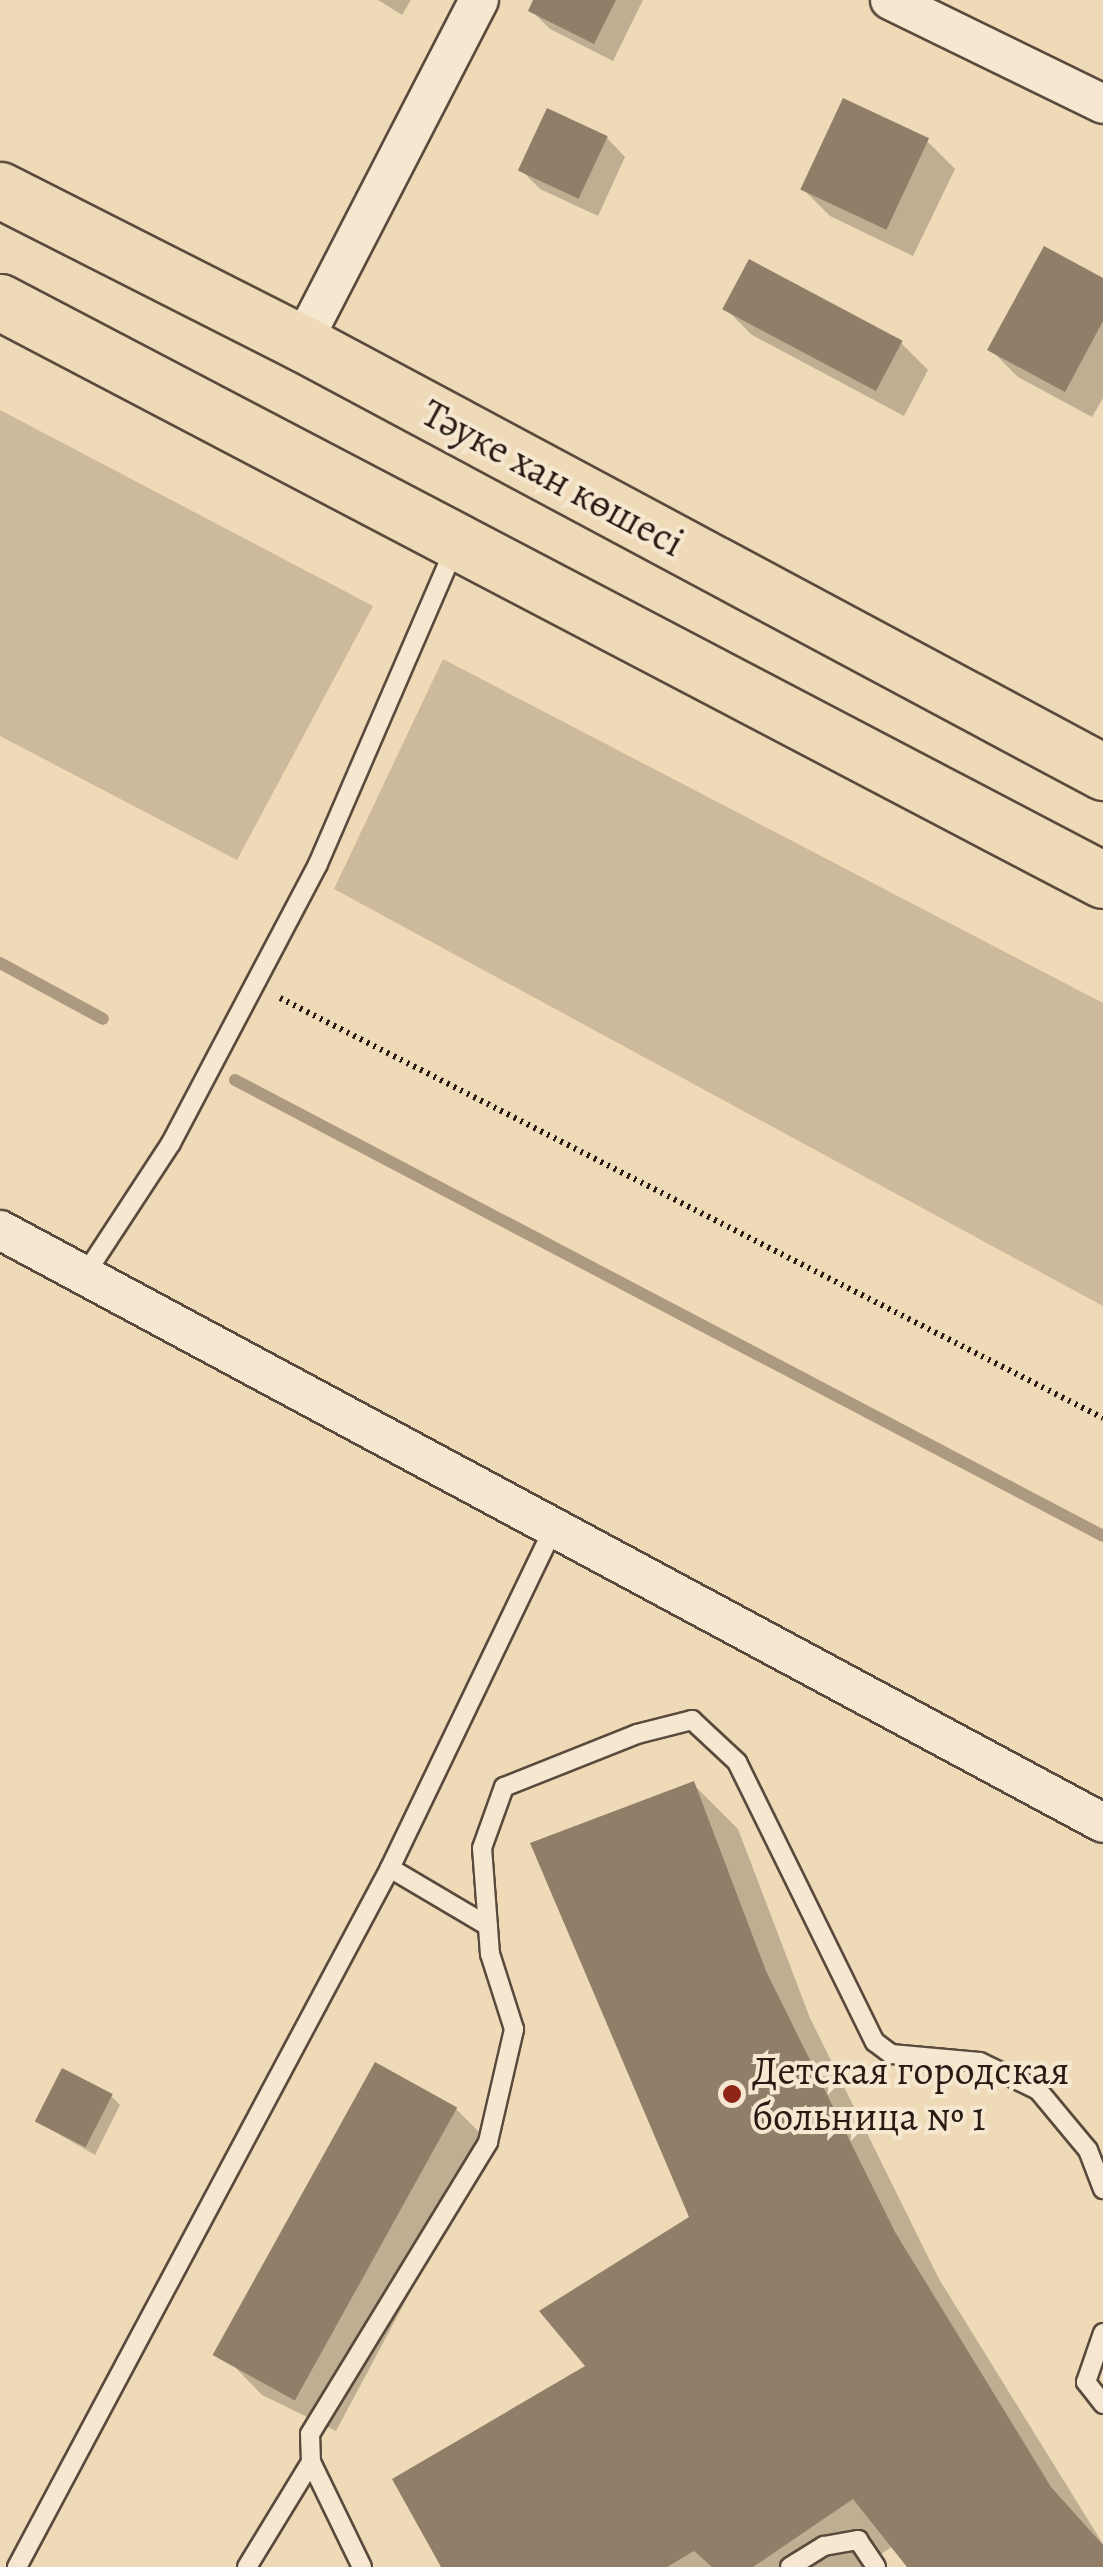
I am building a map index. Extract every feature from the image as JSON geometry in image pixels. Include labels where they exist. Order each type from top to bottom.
[{"type":"main road","name":"Тәуке хан көшесі","points":[[0,190],[302,343],[1103,772]]},
{"type":"main road","points":[[0,302],[459,538],[1103,880]]},
{"type":"street","points":[[302,343],[478,0]]},
{"type":"street","points":[[890,0],[1103,104]]},
{"type":"street","points":[[0,1230],[1103,1823]]},
{"type":"lane","points":[[86,1274],[171,1143],[318,864],[459,538]]},
{"type":"lane","points":[[17,2567],[390,1868],[554,1526]]},
{"type":"lane","points":[[362,2567],[311,2462],[310,2434],[488,2142],[514,2028],[490,1954],[482,1848],[504,1787],[637,1734],[692,1720],[738,1762],[875,2042],[891,2054],[980,2062],[1038,2090],[1088,2150],[1103,2189]]},
{"type":"lane","points":[[390,1868],[488,1926]]},
{"type":"lane","points":[[1103,2333],[1086,2382],[1103,2404]]},
{"type":"lane","points":[[247,2567],[311,2462]]},
{"type":"lane","points":[[790,2567],[824,2546],[858,2540],[876,2567]]},
{"type":"path","points":[[254,984],[1103,1418]]},
{"type":"shaded area","points":[[0,410],[373,606],[237,860],[0,736]]},
{"type":"shaded area","points":[[443,659],[1103,1003],[1103,1306],[334,889]]},
{"type":"building","points":[[533,0],[616,0],[594,44],[528,11]]},
{"type":"building","points":[[843,98],[929,138],[886,230],[800,190]]},
{"type":"building","points":[[547,108],[608,136],[579,199],[518,171]]},
{"type":"building","points":[[1044,246],[1103,278],[1103,321],[1065,392],[987,350]]},
{"type":"building","points":[[749,259],[903,341],[876,391],[722,309]]},
{"type":"building","name":"Детская городская больница № 1","points":[[694,1781],[766,1971],[895,2232],[1051,2487],[1103,2545],[1103,2567],[907,2567],[853,2499],[753,2567],[712,2567],[694,2551],[667,2567],[441,2567],[392,2479],[585,2366],[539,2311],[689,2217],[530,1843]]},
{"type":"building","points":[[375,2062],[457,2108],[295,2401],[213,2355]]},
{"type":"building","points":[[62,2068],[113,2094],[86,2147],[35,2121]]},
{"type":"waterway","points":[[0,963],[103,1019]]},
{"type":"waterway","points":[[235,1080],[1103,1536]]},
{"type":"place","name":"Детская городская больница № 1","points":[[732,2094]]}]
